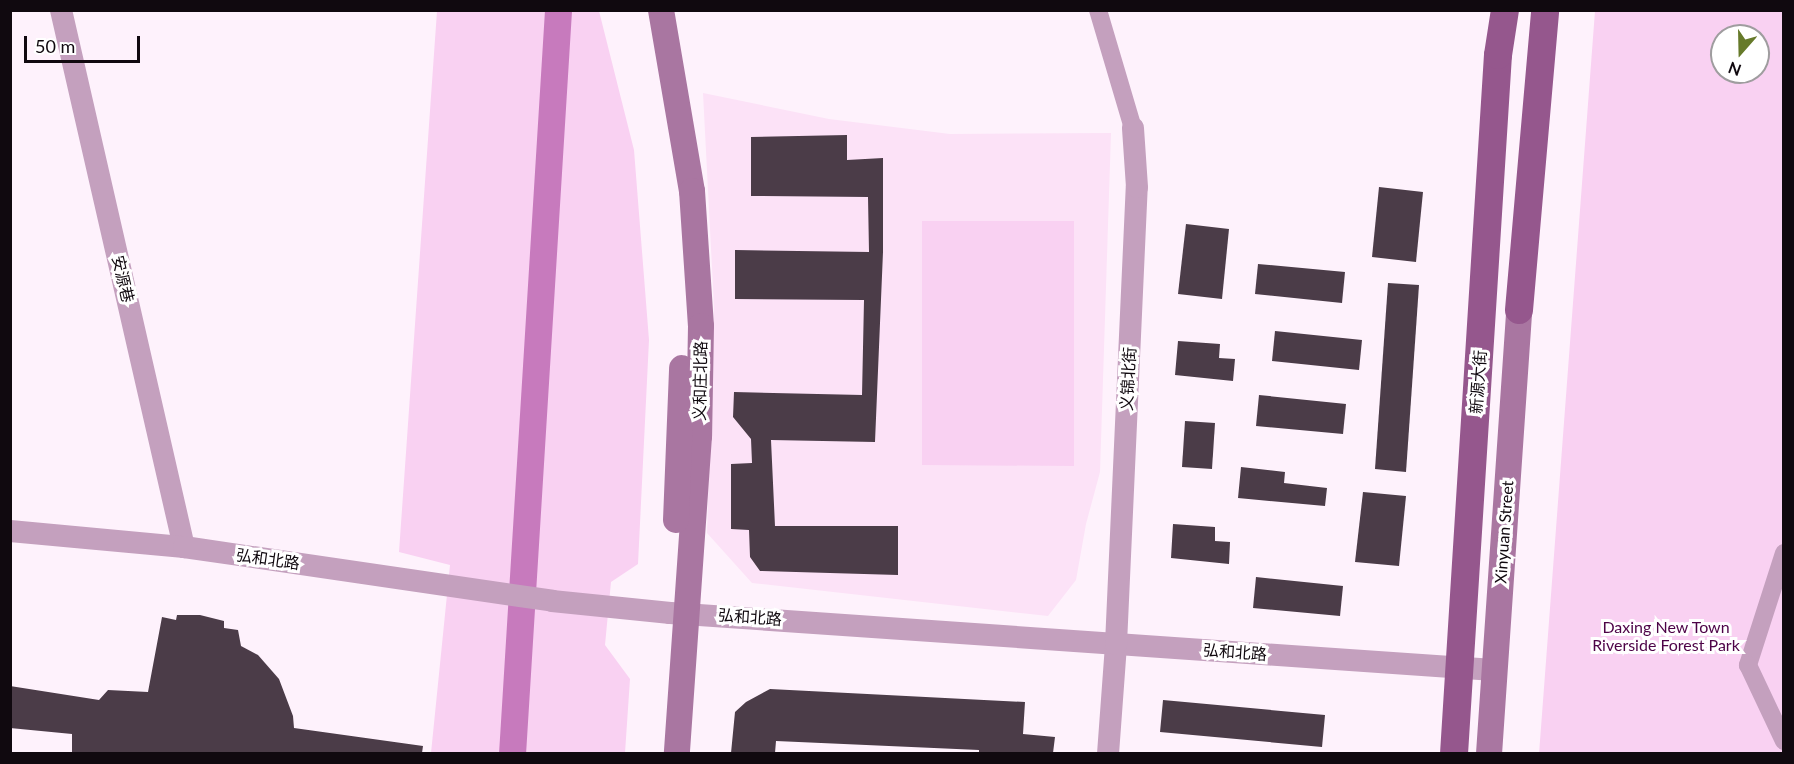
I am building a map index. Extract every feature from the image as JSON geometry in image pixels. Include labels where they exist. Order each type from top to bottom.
[{"type":"main road","name":"义和庄北路","points":[[645,10],[674,175],[684,311],[677,753]]},
{"type":"main road","name":"义和庄北路","points":[[660,753],[699,436],[700,326],[692,191],[661,10]]},
{"type":"main road","name":"新源大街","points":[[1454,753],[1498,55],[1505,10]]},
{"type":"main road","points":[[1519,310],[1545,10]]},
{"type":"main road","name":"Xinyuan Street","points":[[1489,753],[1519,310]]},
{"type":"street","name":"安源巷","points":[[62,10],[184,547]]},
{"type":"street","name":"义锦北街","points":[[1098,10],[1133,128],[1137,187],[1116,644],[1108,753]]},
{"type":"street","name":"弘和北路","points":[[10,531],[184,547],[480,591],[678,613],[1494,670]]},
{"type":"street","points":[[1784,553],[1748,665],[1784,741]]},
{"type":"shaded area","points":[[703,93],[829,119],[950,134],[1111,133],[1100,472],[1086,524],[1076,580],[1048,616],[752,583],[707,533],[714,307]]},
{"type":"green space","points":[[437,11],[599,11],[634,150],[649,340],[638,564],[611,582],[605,645],[630,679],[625,753],[431,753],[450,565],[399,552]]},
{"type":"green space","name":"Daxing New Town Riverside Forest Park","points":[[1595,11],[1783,11],[1783,753],[1539,754]]},
{"type":"green space","points":[[922,221],[1074,221],[1074,466],[922,465]]},
{"type":"building","points":[[847,135],[847,160],[883,158],[883,252],[875,442],[771,440],[775,526],[898,526],[898,575],[760,571],[750,557],[749,530],[731,529],[731,464],[752,463],[751,439],[733,417],[734,392],[862,395],[864,300],[735,299],[735,250],[869,252],[868,197],[751,196],[751,137]]},
{"type":"building","points":[[1379,187],[1423,192],[1416,262],[1372,257]]},
{"type":"building","points":[[1186,224],[1229,229],[1222,299],[1178,294]]},
{"type":"building","points":[[1258,264],[1345,272],[1342,303],[1255,294]]},
{"type":"building","points":[[1388,283],[1419,285],[1406,472],[1375,469]]},
{"type":"building","points":[[1275,331],[1362,340],[1359,370],[1272,361]]},
{"type":"building","points":[[1178,341],[1220,344],[1219,358],[1235,359],[1233,381],[1175,375]]},
{"type":"building","points":[[1259,395],[1346,404],[1343,434],[1256,426]]},
{"type":"building","points":[[1185,421],[1215,423],[1212,469],[1182,467]]},
{"type":"building","points":[[1241,467],[1285,472],[1284,483],[1327,488],[1325,506],[1238,498]]},
{"type":"building","points":[[1363,492],[1406,496],[1399,566],[1355,562]]},
{"type":"building","points":[[1173,524],[1215,527],[1215,541],[1230,542],[1229,564],[1171,558]]},
{"type":"building","points":[[1256,577],[1343,586],[1340,616],[1253,608]]},
{"type":"building","points":[[177,615],[200,615],[224,621],[224,628],[238,630],[241,646],[258,655],[279,679],[293,716],[294,728],[423,746],[422,753],[72,753],[72,734],[10,728],[10,686],[99,700],[108,690],[148,692],[162,617],[176,620]]},
{"type":"building","points":[[770,689],[1025,702],[1023,734],[1055,737],[1053,753],[979,753],[979,750],[776,741],[775,753],[731,753],[735,712],[746,702]]},
{"type":"building","points":[[1163,700],[1325,715],[1322,747],[1160,732]]},
{"type":"waterway","points":[[512,754],[558,10]]}]
